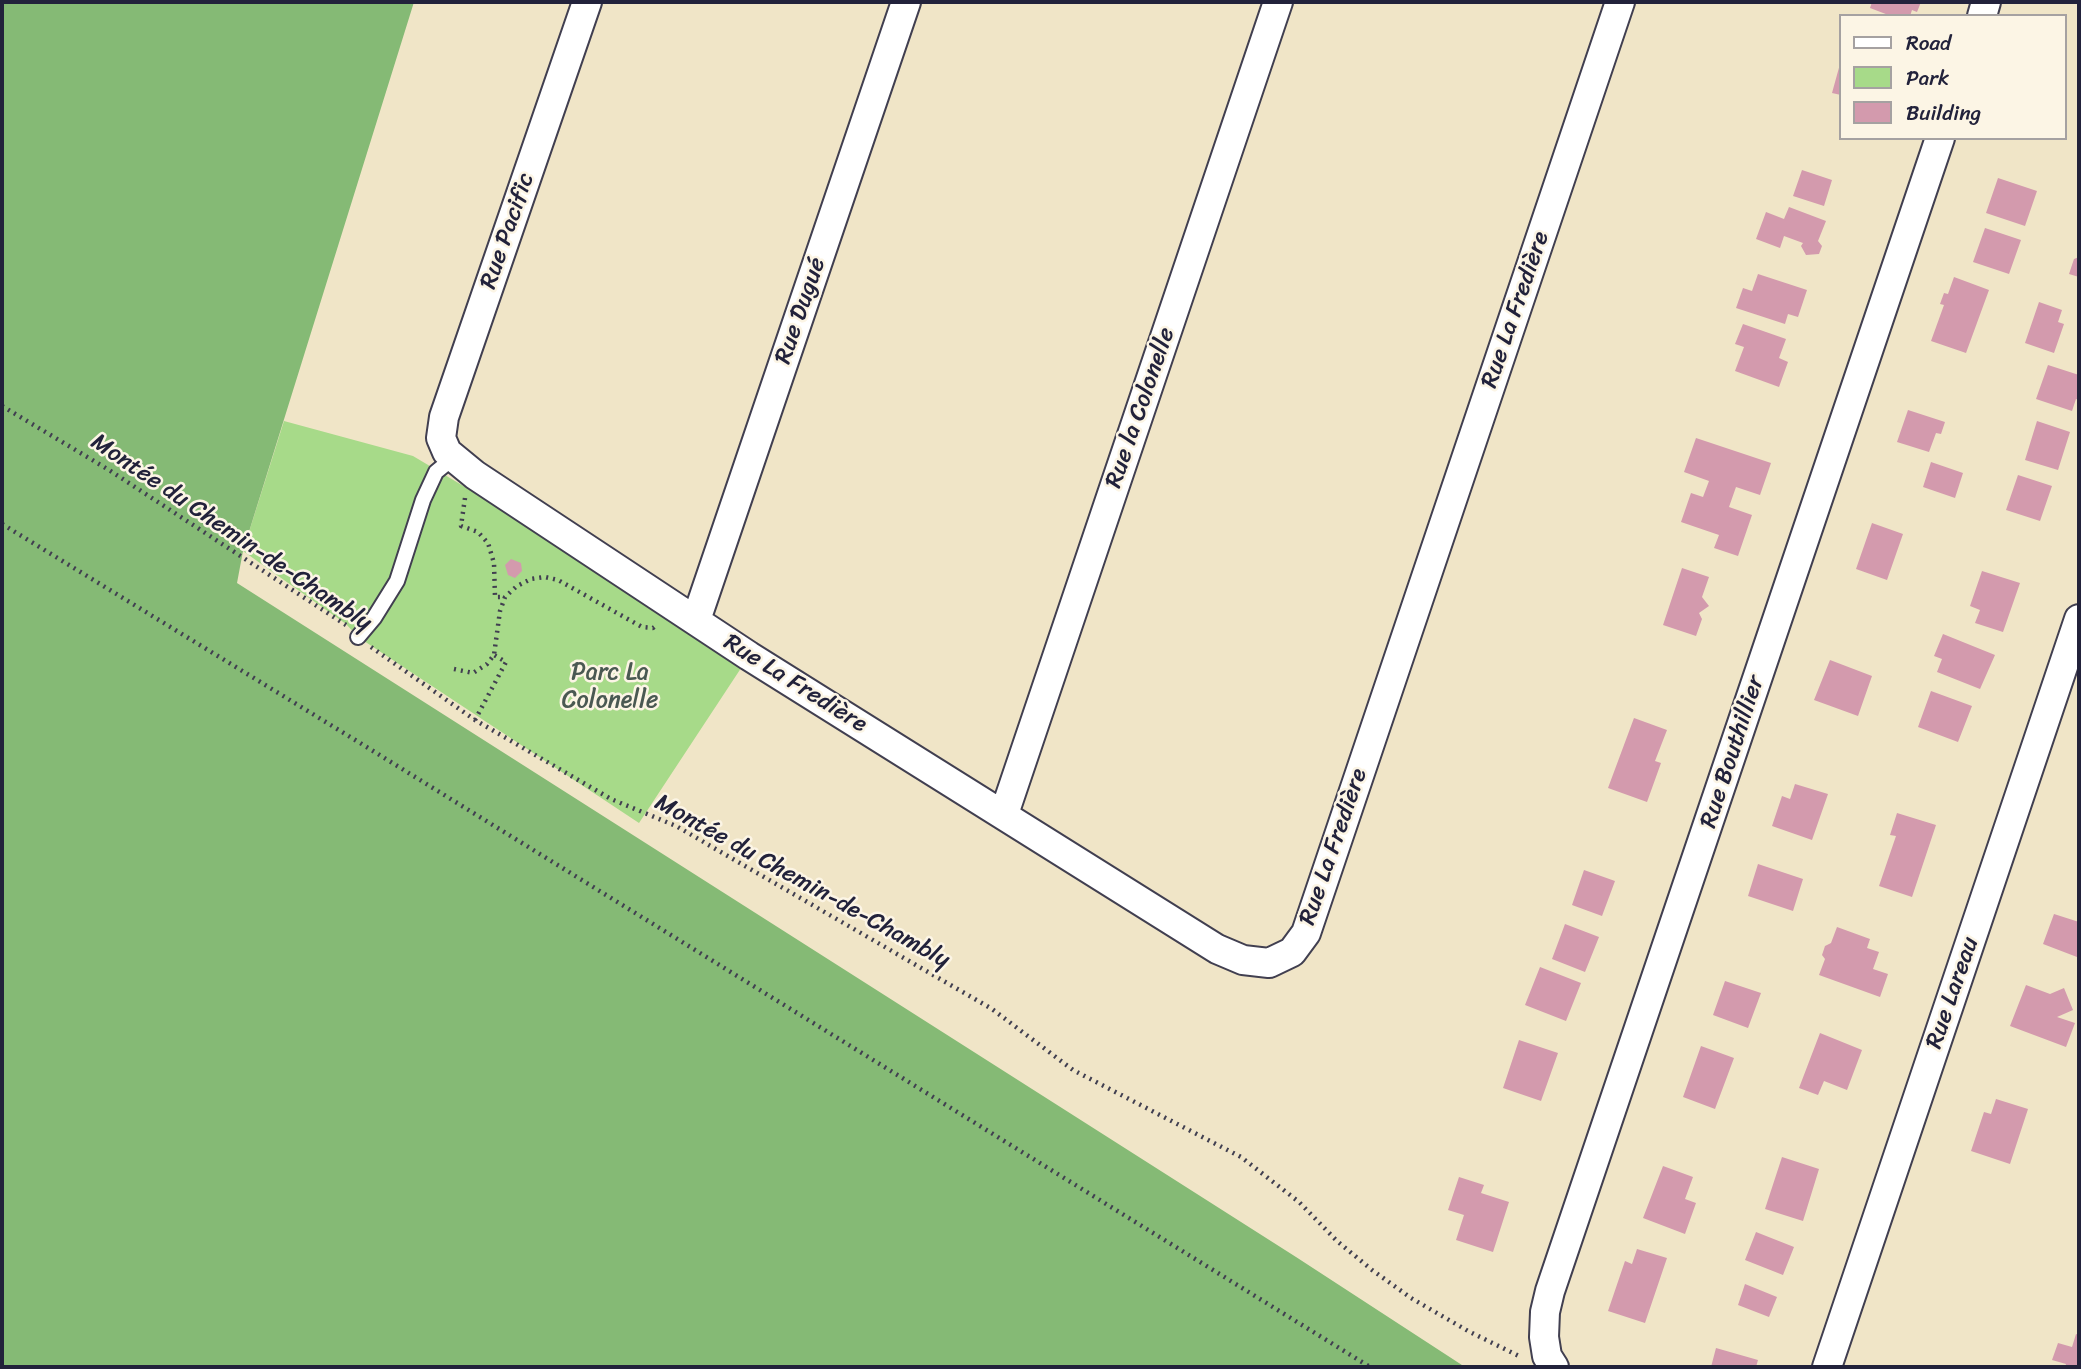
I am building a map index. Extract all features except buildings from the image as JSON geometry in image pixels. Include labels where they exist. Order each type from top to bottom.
[{"type":"street","name":"Rue Pacific","points":[[453,458],[443,445],[441,428],[444,417],[587,2]]},
{"type":"street","name":"Rue Dugué","points":[[696,621],[906,2]]},
{"type":"street","name":"Rue la Colonelle","points":[[1004,814],[1278,2]]},
{"type":"street","name":"Rue La Fredière","points":[[453,458],[696,621],[1217,949],[1243,960],[1269,962],[1292,952],[1306,933],[1620,2]]},
{"type":"street","name":"Rue Bouthillier","points":[[1551,1362],[1544,1324],[1550,1291],[1939,140]]},
{"type":"street","name":"Rue Lareau","points":[[1827,1367],[2079,619]]},
{"type":"lane","points":[[358,636],[374,618],[397,581],[423,500],[436,471],[453,458]]},
{"type":"path","name":"Montée du Chemin-de-Chambly","points":[[2,406],[109,470],[346,624],[386,659],[475,720],[611,799],[676,826],[992,1009],[1073,1070],[1241,1157],[1299,1202],[1337,1241],[1372,1270],[1412,1298],[1468,1331],[1525,1359],[1551,1362]]},
{"type":"path","points":[[466,490],[461,526],[478,532],[488,543],[494,564],[495,597],[505,597]]},
{"type":"path","points":[[2,524],[1370,1367]]},
{"type":"path","points":[[454,669],[473,673],[487,664],[494,655],[500,611],[505,597],[517,586],[531,579],[545,577],[558,580],[642,627],[653,628],[660,622],[668,603]]},
{"type":"path","points":[[475,720],[506,662],[494,655]]},
{"type":"green space","points":[[2,2],[414,2],[243,551],[237,583],[1465,1367],[2,1367]]},
{"type":"green space","name":"Parc La Colonelle","points":[[284,421],[413,456],[749,656],[639,823],[358,637],[346,624],[243,551]]}]
